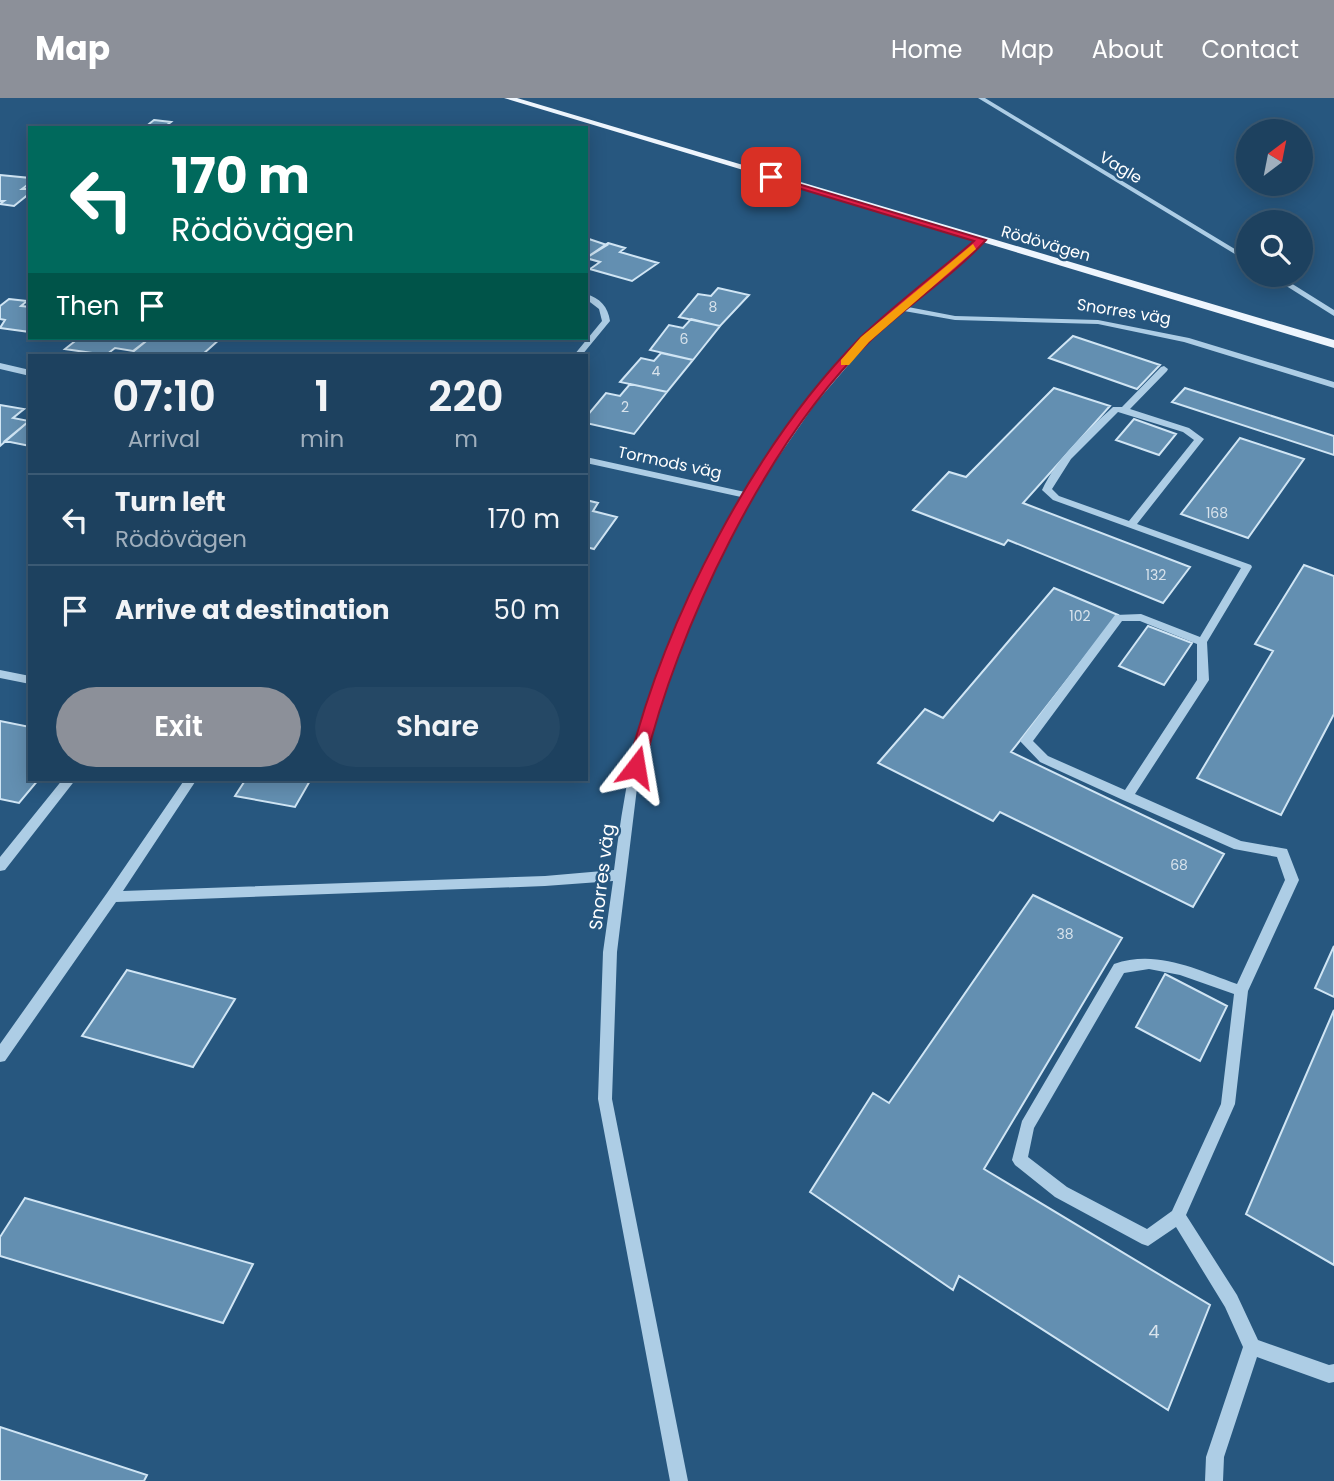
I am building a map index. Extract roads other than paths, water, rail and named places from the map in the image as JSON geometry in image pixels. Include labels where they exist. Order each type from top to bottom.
[{"type":"main road","name":"Rödövägen","points":[[508,98],[1334,344]]},
{"type":"street","name":"Vagle","points":[[981,98],[1236,253]]},
{"type":"street","name":"Snorres väg","points":[[679,1481],[605,1099],[610,952],[631,789],[646,725],[678,636],[747,495],[812,402],[865,340],[981,240]]},
{"type":"street","points":[[1292,287],[1334,314]]},
{"type":"street","points":[[579,354],[606,321],[606,314],[596,300],[588,297]]},
{"type":"street","name":"Snorres väg","points":[[902,309],[955,318],[1098,322],[1186,340],[1334,385]]},
{"type":"street","points":[[0,366],[28,373]]},
{"type":"street","points":[[1124,410],[1164,369]]},
{"type":"street","points":[[1127,797],[1203,680],[1202,642],[1247,567],[1132,523],[1056,498],[1048,491],[1052,476],[1116,409],[1186,430],[1199,439],[1132,523]]},
{"type":"street","name":"Tormods väg","points":[[588,460],[747,495]]},
{"type":"street","points":[[1202,642],[1141,618],[1119,617],[1026,741],[1044,760],[1127,797],[1239,846],[1282,853],[1292,880],[1241,991],[1228,1104],[1178,1216],[1148,1238],[1060,1192],[1020,1160],[1027,1126],[1119,968],[1134,962],[1157,964],[1241,991]]},
{"type":"street","points":[[0,674],[28,680]]},
{"type":"street","points":[[0,866],[68,781]]},
{"type":"street","points":[[0,1056],[190,781]]},
{"type":"street","points":[[112,897],[620,875]]},
{"type":"street","points":[[1178,1216],[1231,1301],[1252,1347],[1215,1457],[1214,1481]]},
{"type":"lane","points":[[1252,1347],[1329,1374],[1334,1373]]}]
